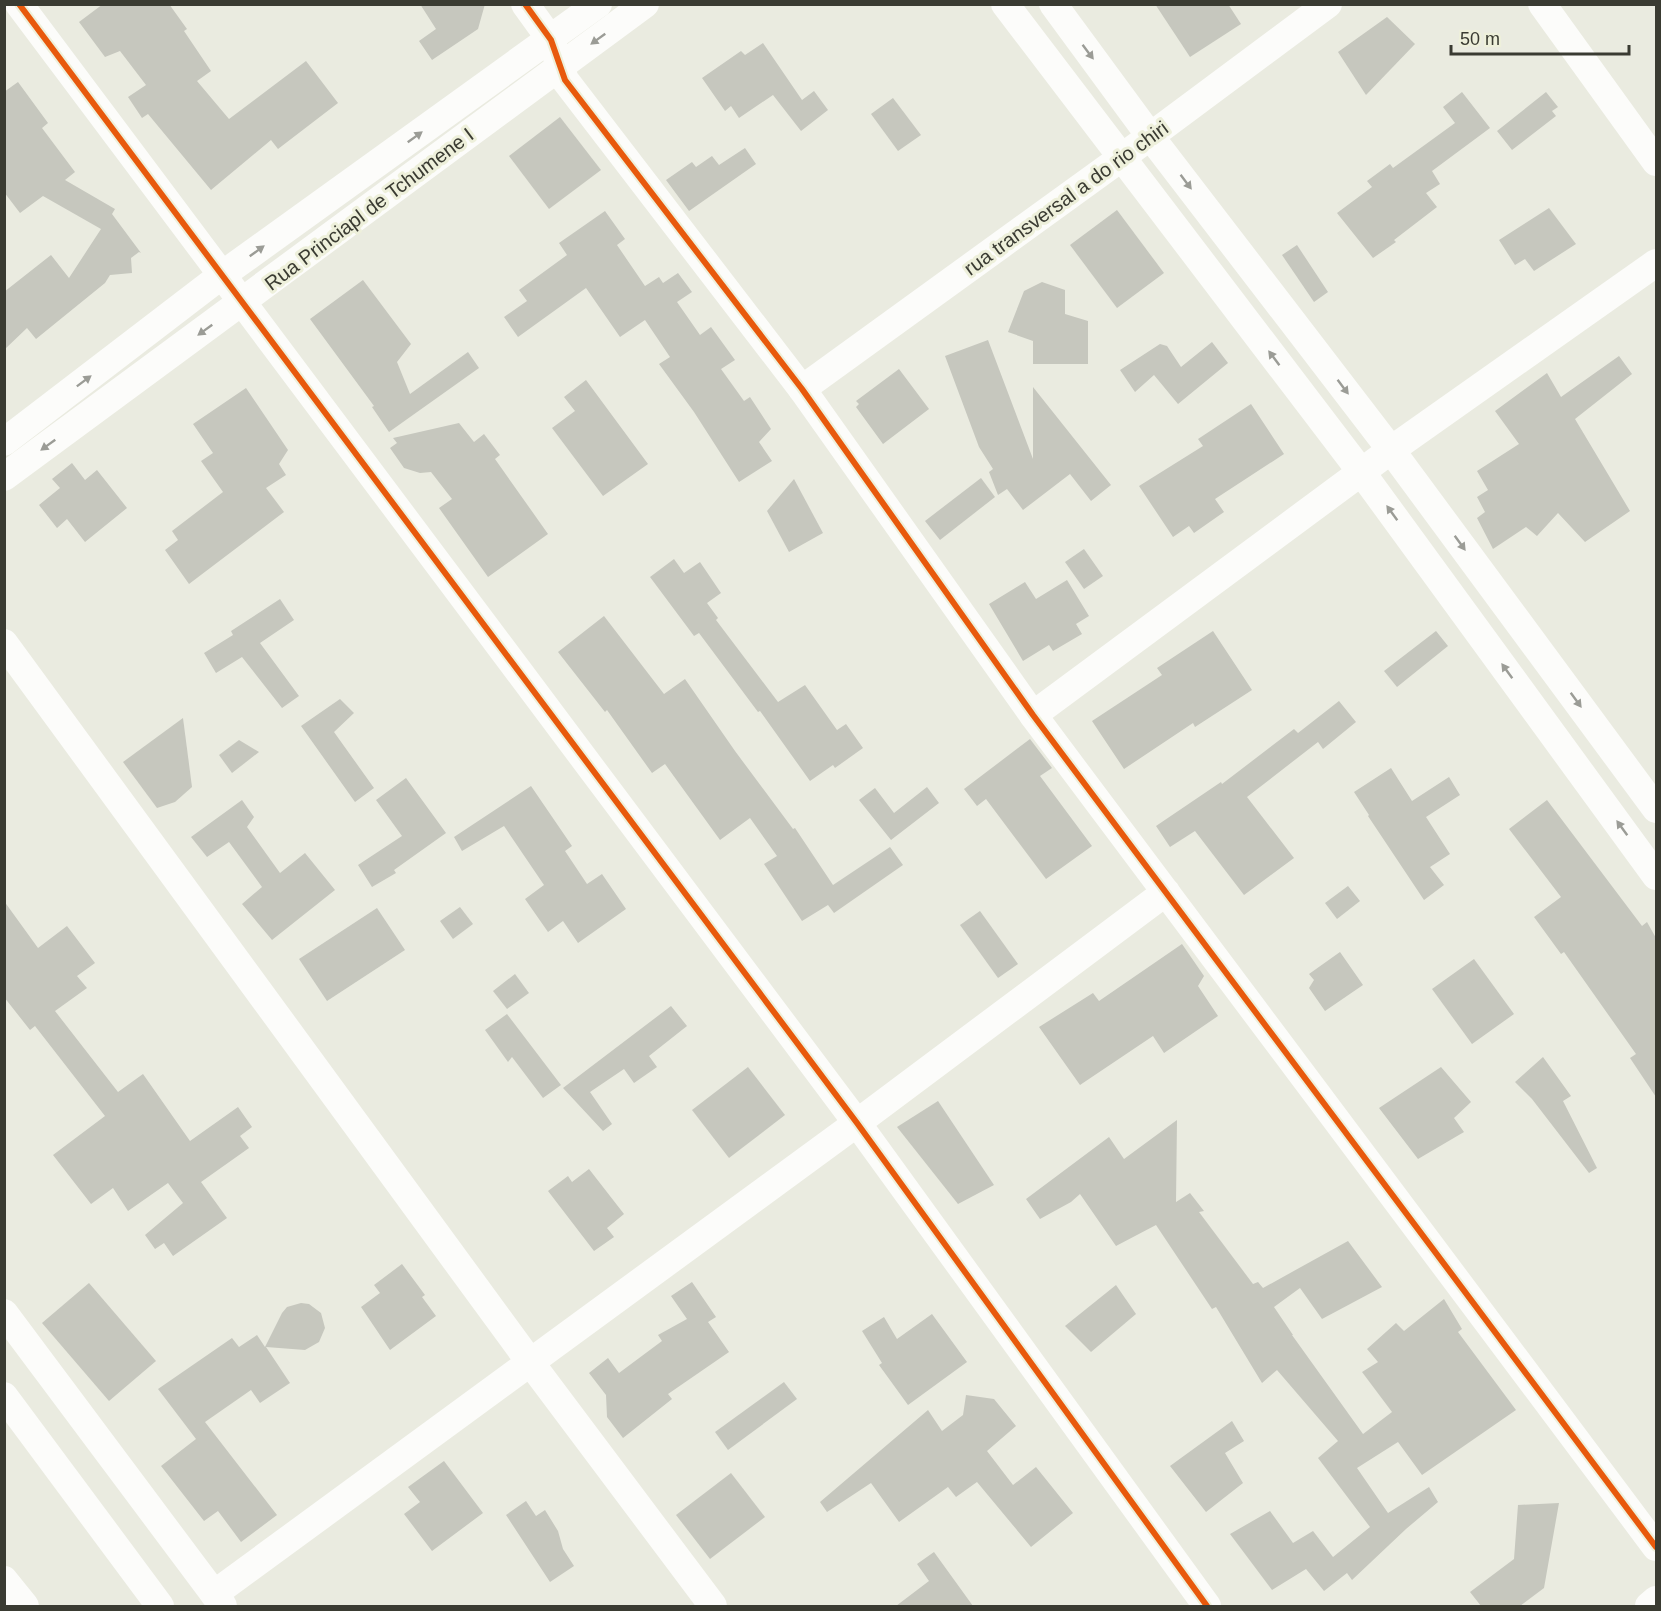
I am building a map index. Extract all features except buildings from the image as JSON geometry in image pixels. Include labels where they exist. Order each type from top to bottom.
[{"type":"street","points":[[19,4],[857,1123],[1207,1606]]},
{"type":"street","points":[[525,4],[556,53],[565,80],[802,389],[1034,715],[1656,1547]]},
{"type":"street","name":"Rua Princiapl de Tchumene I","points":[[4,477],[243,303],[556,53],[598,4]]},
{"type":"street","name":"Rua Princiapl de Tchumene I","points":[[4,442],[222,275],[556,53],[645,4]]},
{"type":"street","points":[[1005,4],[1362,473],[1656,876]]},
{"type":"street","points":[[1053,4],[1150,136],[1391,450],[1656,809]]},
{"type":"street","name":"rua transversal a do rio chiri","points":[[802,389],[1121,158],[1328,4]]},
{"type":"street","points":[[1542,4],[1656,162]]},
{"type":"street","points":[[1034,715],[1391,450],[1656,263]]},
{"type":"street","points":[[4,643],[530,1362],[713,1606]]},
{"type":"street","points":[[4,1313],[219,1600],[530,1362],[857,1123],[1166,892]]},
{"type":"street","points":[[4,1396],[160,1606]]},
{"type":"street","points":[[4,1580],[25,1606]]},
{"type":"street","points":[[1649,1606],[1656,1600]]},
{"type":"cycle path","points":[[19,4],[857,1123],[1207,1606]]},
{"type":"cycle path","points":[[525,4],[551,40],[565,80],[802,389],[1033,715],[1656,1547]]}]
